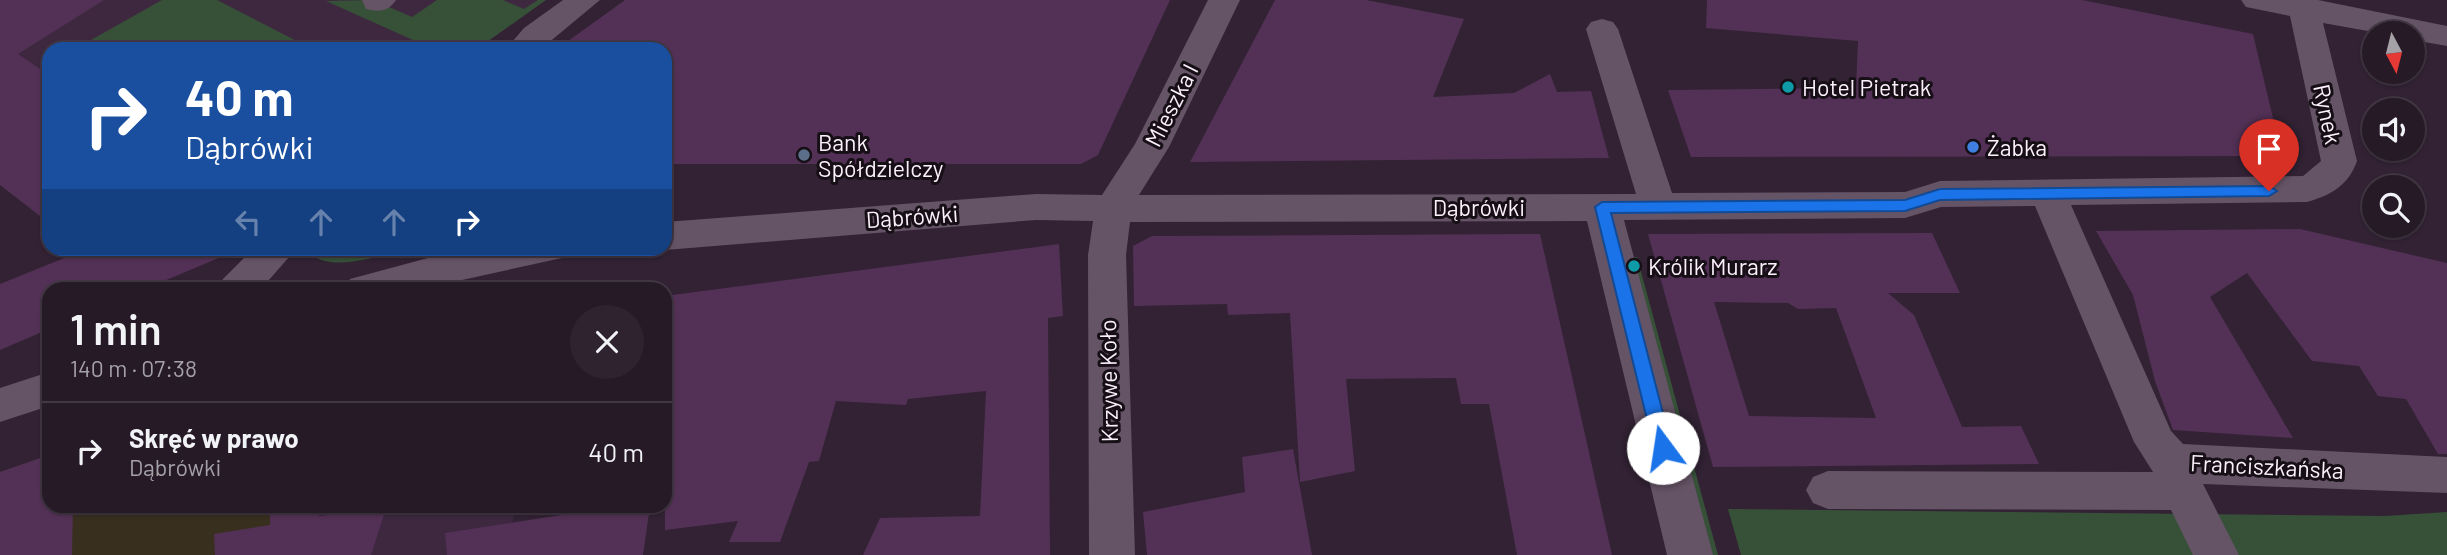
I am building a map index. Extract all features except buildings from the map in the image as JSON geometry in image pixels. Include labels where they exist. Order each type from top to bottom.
[{"type":"street","points":[[529,42],[584,0]]},
{"type":"street","name":"Mieszka I","points":[[1113,208],[1151,147],[1224,0]]},
{"type":"street","points":[[2258,0],[2303,4],[2447,36]]},
{"type":"street","name":"Rynek","points":[[2293,191],[2307,189],[2329,178],[2339,161],[2303,4]]},
{"type":"street","points":[[1602,29],[1658,206]]},
{"type":"street","name":"Dąbrówki","points":[[672,235],[1036,207],[1905,205],[1940,194],[2293,191]]},
{"type":"street","name":"Franciszkańska","points":[[2048,194],[2155,442],[2175,474],[2188,465],[2447,475]]},
{"type":"street","points":[[1602,207],[1690,555]]},
{"type":"street","name":"Krzywe Koło","points":[[1112,555],[1109,518],[1107,255],[1113,208]]},
{"type":"street","points":[[244,282],[270,256]]},
{"type":"street","points":[[390,282],[468,261],[499,256]]},
{"type":"street","points":[[0,405],[42,391]]},
{"type":"street","points":[[1828,490],[2175,474],[2216,555]]},
{"type":"shaded area","points":[[0,0],[546,0],[487,42],[42,42],[42,132],[12,151]]},
{"type":"shaded area","points":[[42,457],[42,513],[270,513],[271,531],[291,555],[0,555],[0,472]]},
{"type":"shaded area","points":[[385,513],[514,513],[507,555],[371,555]]},
{"type":"green space","points":[[162,0],[217,0],[298,42],[87,42]]},
{"type":"green space","points":[[373,0],[412,17],[437,0],[503,0],[524,9],[538,0],[546,0],[487,42],[417,42],[326,1]]},
{"type":"green space","points":[[313,256],[379,256],[348,262],[323,260]]},
{"type":"green space","points":[[1637,257],[1718,555],[1709,555],[1629,258]]},
{"type":"green space","points":[[1728,509],[2385,516],[2447,512],[2447,555],[1741,555]]},
{"type":"place","name":"Hotel Pietrak","points":[[1788,87]]},
{"type":"place","name":"Żabka","points":[[1973,147]]},
{"type":"place","name":"Bank Spółdzielczy","points":[[804,155]]},
{"type":"place","name":"Królik Murarz","points":[[1634,266]]},
{"type":"route","points":[[1663,448],[1602,207],[1905,205],[1940,194],[2269,191]]}]
